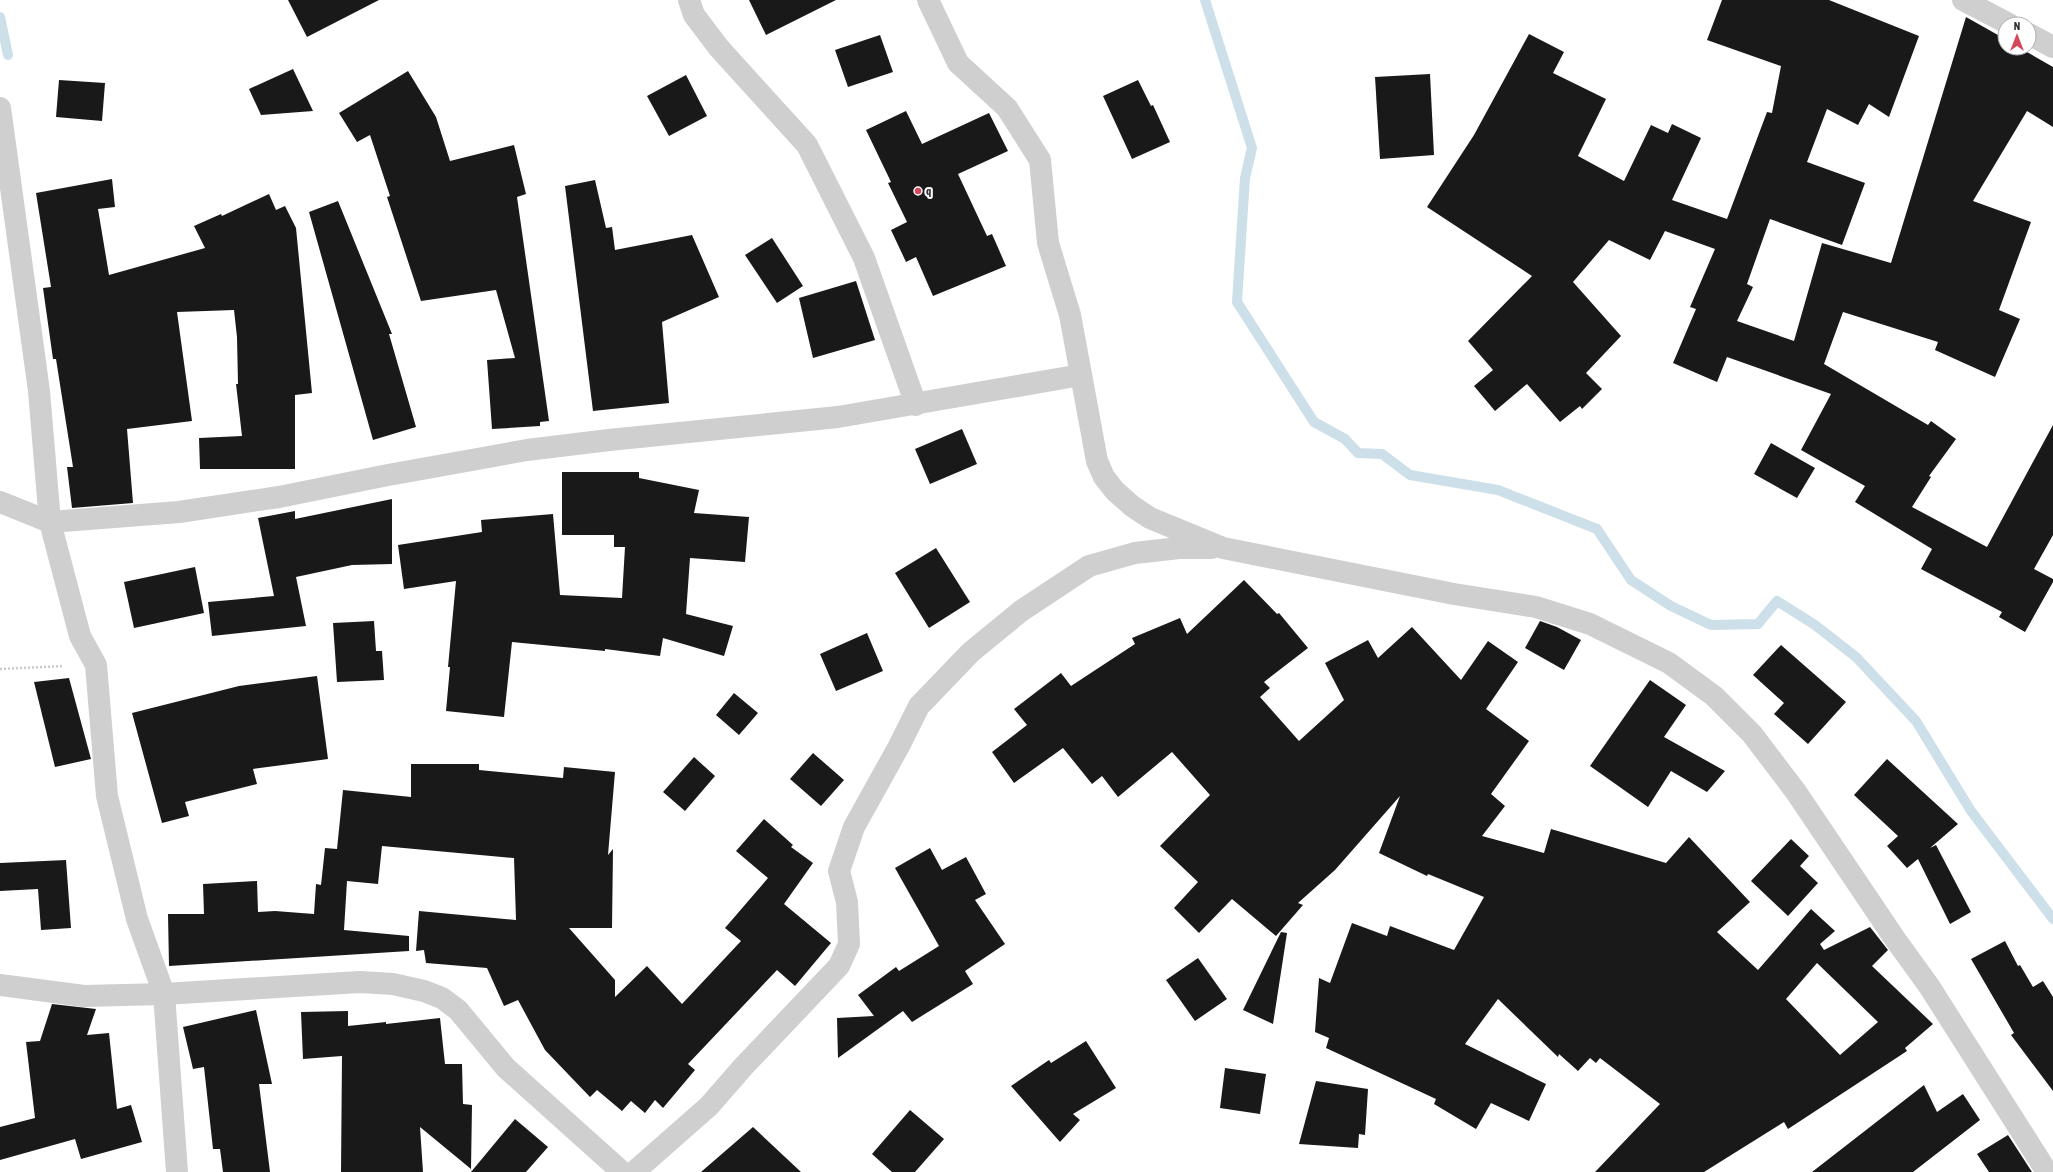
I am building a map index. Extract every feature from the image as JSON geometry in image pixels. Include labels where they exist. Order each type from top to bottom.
[{"type":"street","points":[[689,0],[694,15],[719,48],[807,145],[864,258],[916,404]]},
{"type":"street","points":[[928,0],[958,62],[1007,108],[1040,160],[1048,243],[1070,315],[1098,460],[1104,477],[1115,492],[1150,518],[1223,548],[1454,594],[1536,607],[1590,624],[1668,663],[1714,696],[1752,734],[1796,792],[1895,939],[1929,986],[2047,1172]]},
{"type":"street","points":[[1963,0],[1997,18]]},
{"type":"street","points":[[2037,38],[2053,47]]},
{"type":"street","points":[[0,108],[39,391],[50,522],[80,636],[96,665],[107,796],[137,919],[164,994],[177,1172]]},
{"type":"street","points":[[0,502],[50,522],[179,512],[278,497],[388,475],[527,450],[609,440],[775,424],[916,404],[1081,375]]},
{"type":"street","points":[[634,1172],[709,1106],[743,1067],[839,966],[849,944],[847,902],[839,871],[854,826],[899,746],[919,706],[982,643],[1021,611],[1089,566],[1135,553],[1178,548],[1223,548]]},
{"type":"street","points":[[0,985],[84,996],[164,994],[360,982],[393,984],[424,991],[442,998],[458,1010],[506,1068],[622,1172]]},
{"type":"path","points":[[0,669],[96,665]]},
{"type":"building","points":[[288,0],[379,0],[307,37]]},
{"type":"building","points":[[749,0],[836,0],[766,35]]},
{"type":"building","points":[[1722,0],[1829,0],[1919,36],[1889,117],[1869,104],[1858,125],[1827,109],[1807,162],[1865,183],[1842,245],[1770,219],[1747,284],[1753,287],[1737,321],[1794,341],[1822,243],[1891,263],[1966,17],[1997,34],[1997,56],[2034,56],[2053,67],[2053,127],[2027,111],[1973,201],[2031,222],[1999,310],[2020,319],[1995,377],[1935,350],[1938,342],[1843,312],[1824,364],[1928,425],[1931,421],[1956,439],[1929,476],[1931,477],[1912,507],[1987,547],[2053,425],[2053,535],[2034,569],[2053,579],[2053,582],[2025,632],[1999,617],[2002,612],[1921,569],[1932,549],[1855,502],[1865,486],[1801,450],[1831,394],[1727,357],[1717,382],[1673,363],[1696,309],[1690,307],[1715,249],[1665,231],[1650,260],[1609,240],[1573,282],[1621,336],[1586,373],[1602,389],[1582,409],[1580,406],[1560,422],[1527,384],[1495,411],[1474,386],[1493,370],[1468,341],[1532,276],[1427,207],[1474,135],[1529,34],[1564,52],[1553,73],[1606,99],[1578,156],[1624,181],[1651,125],[1668,133],[1672,124],[1701,138],[1672,200],[1727,219],[1767,112],[1772,113],[1781,66],[1707,40]]},
{"type":"building","points":[[880,35],[893,72],[848,87],[835,50]]},
{"type":"building","points":[[293,69],[313,111],[261,115],[249,89]]},
{"type":"building","points":[[408,71],[436,117],[450,161],[514,145],[526,194],[517,197],[549,421],[540,422],[540,426],[492,429],[487,360],[515,358],[496,290],[421,301],[387,197],[390,196],[370,135],[357,142],[339,113]]},
{"type":"building","points":[[1430,74],[1434,155],[1380,159],[1375,77]]},
{"type":"building","points":[[686,75],[707,116],[669,136],[647,96]]},
{"type":"building","points":[[59,80],[105,83],[102,121],[56,117]]},
{"type":"building","points":[[1138,80],[1151,106],[1153,105],[1170,142],[1132,159],[1103,96]]},
{"type":"building","points":[[906,111],[922,144],[989,113],[1008,151],[958,174],[987,236],[992,234],[1006,266],[933,296],[916,257],[906,262],[891,230],[907,222],[888,183],[891,182],[866,130]]},
{"type":"building","points":[[112,179],[115,207],[98,209],[109,275],[205,248],[194,226],[221,214],[222,216],[269,194],[276,210],[285,206],[296,228],[312,393],[295,395],[295,469],[200,469],[199,438],[242,436],[236,384],[238,384],[237,337],[234,310],[177,312],[192,421],[127,429],[133,503],[72,508],[67,467],[73,467],[56,359],[53,359],[43,288],[51,287],[36,193]]},
{"type":"building","points":[[595,180],[606,228],[612,227],[615,250],[692,235],[719,297],[662,322],[669,403],[593,411],[565,186]]},
{"type":"building","points":[[338,201],[392,334],[389,334],[416,427],[373,440],[309,212]]},
{"type":"building","points":[[772,238],[803,286],[777,303],[745,255]]},
{"type":"building","points":[[856,281],[875,340],[813,358],[799,298]]},
{"type":"building","points":[[962,429],[977,464],[930,484],[915,449]]},
{"type":"building","points":[[1771,443],[1815,468],[1797,498],[1754,474]]},
{"type":"building","points":[[562,472],[639,472],[639,478],[699,490],[694,513],[749,517],[745,562],[690,558],[686,614],[733,626],[724,656],[663,638],[660,656],[605,649],[605,651],[512,642],[504,717],[446,711],[450,667],[448,667],[456,581],[404,589],[398,545],[482,532],[481,520],[553,514],[560,595],[622,598],[625,547],[614,547],[614,535],[562,535]]},
{"type":"building","points":[[392,499],[392,564],[352,565],[296,577],[306,626],[212,636],[208,602],[274,596],[258,518],[295,511],[295,519]]},
{"type":"building","points":[[936,548],[970,602],[929,628],[895,573]]},
{"type":"building","points":[[195,567],[204,613],[134,628],[124,582]]},
{"type":"building","points":[[1244,580],[1277,614],[1279,613],[1308,648],[1264,682],[1270,688],[1260,697],[1299,741],[1344,700],[1325,663],[1368,640],[1378,658],[1412,627],[1461,680],[1488,641],[1518,662],[1486,709],[1529,741],[1491,794],[1505,806],[1482,836],[1544,853],[1551,829],[1666,863],[1689,837],[1750,902],[1717,932],[1758,970],[1811,909],[1835,931],[1820,944],[1824,950],[1870,927],[1888,950],[1872,966],[1933,1024],[1905,1048],[1907,1051],[1788,1129],[1784,1122],[1704,1172],[1595,1172],[1660,1104],[1600,1058],[1596,1063],[1590,1058],[1578,1071],[1559,1054],[1558,1057],[1498,999],[1465,1044],[1546,1084],[1529,1121],[1491,1103],[1476,1129],[1434,1104],[1436,1099],[1326,1048],[1329,1038],[1315,1032],[1319,978],[1330,983],[1352,923],[1387,936],[1390,926],[1454,950],[1484,897],[1428,874],[1427,876],[1379,853],[1400,796],[1335,870],[1298,903],[1303,905],[1276,936],[1232,899],[1199,933],[1174,908],[1198,882],[1160,846],[1210,795],[1172,752],[1118,797],[1102,776],[1092,784],[1063,748],[1014,783],[992,752],[1027,725],[1014,709],[1061,673],[1071,686],[1135,644],[1132,638],[1180,618],[1187,634]],"holes":[[[1817,963],[1878,1022],[1840,1055],[1786,999]]]},
{"type":"building","points":[[374,621],[376,651],[382,651],[384,680],[337,682],[333,623]]},
{"type":"building","points":[[1540,621],[1557,627],[1581,640],[1564,670],[1525,648]]},
{"type":"building","points":[[867,633],[883,671],[836,691],[820,654]]},
{"type":"building","points":[[1781,645],[1846,702],[1808,744],[1774,714],[1784,703],[1753,675]]},
{"type":"building","points":[[317,676],[328,759],[253,769],[257,784],[185,802],[189,816],[162,823],[132,713],[239,686]]},
{"type":"building","points":[[69,678],[91,759],[55,767],[34,682]]},
{"type":"building","points":[[1650,680],[1686,705],[1664,737],[1725,771],[1707,792],[1671,771],[1648,807],[1590,766]]},
{"type":"building","points":[[734,693],[758,713],[739,735],[716,715]]},
{"type":"building","points":[[813,753],[844,780],[821,806],[790,779]]},
{"type":"building","points":[[694,757],[715,776],[685,811],[663,792]]},
{"type":"building","points":[[1887,759],[1958,824],[1930,848],[1936,845],[1971,912],[1950,924],[1918,859],[1907,868],[1887,846],[1898,836],[1854,795]]},
{"type":"building","points":[[411,764],[479,764],[479,770],[563,778],[564,767],[615,772],[608,855],[613,849],[612,928],[569,928],[615,980],[615,997],[647,966],[682,1004],[741,941],[725,928],[768,878],[736,851],[764,819],[793,845],[791,847],[813,863],[784,904],[831,943],[795,986],[777,970],[688,1064],[695,1070],[663,1108],[655,1100],[645,1113],[631,1101],[622,1111],[597,1090],[590,1097],[545,1050],[518,1000],[504,1006],[487,968],[426,963],[424,950],[416,951],[419,911],[516,920],[514,858],[382,846],[378,884],[347,881],[344,930],[409,936],[409,951],[169,966],[168,914],[204,914],[203,884],[257,881],[258,912],[275,911],[314,914],[316,884],[321,885],[325,848],[337,849],[343,790],[411,797]]},
{"type":"building","points":[[1791,839],[1809,856],[1800,866],[1818,883],[1788,916],[1751,881]]},
{"type":"building","points":[[930,848],[942,870],[966,857],[986,894],[975,900],[1005,944],[965,971],[973,984],[912,1022],[903,1011],[838,1058],[837,1018],[874,1016],[858,995],[896,967],[899,971],[939,946],[895,868]]},
{"type":"building","points":[[66,860],[71,928],[41,930],[38,889],[0,891],[0,863]]},
{"type":"building","points":[[1281,932],[1287,933],[1273,1024],[1243,1010]]},
{"type":"building","points":[[2005,941],[2018,966],[2020,965],[2033,987],[2043,981],[2053,997],[2053,1091],[2011,1035],[2014,1033],[1971,959]]},
{"type":"building","points":[[1198,958],[1227,999],[1195,1021],[1166,980]]},
{"type":"building","points":[[52,1004],[96,1009],[87,1035],[109,1033],[117,1109],[131,1105],[142,1142],[81,1159],[75,1139],[0,1160],[0,1127],[35,1118],[26,1042],[40,1041]]},
{"type":"building","points":[[256,1010],[272,1084],[259,1084],[270,1172],[223,1172],[220,1149],[213,1149],[204,1067],[193,1069],[183,1027]]},
{"type":"building","points":[[348,1011],[348,1026],[386,1022],[386,1024],[440,1018],[445,1064],[462,1064],[463,1104],[472,1105],[471,1169],[420,1127],[423,1172],[341,1172],[342,1056],[303,1059],[301,1012]]},
{"type":"building","points":[[1086,1041],[1116,1088],[1073,1114],[1080,1120],[1060,1142],[1011,1086],[1049,1060],[1051,1063]]},
{"type":"building","points":[[1225,1068],[1266,1074],[1260,1114],[1220,1108]]},
{"type":"building","points":[[1316,1081],[1368,1089],[1365,1135],[1359,1134],[1358,1148],[1299,1144]]},
{"type":"building","points":[[1924,1085],[1937,1112],[1963,1094],[1980,1120],[1913,1172],[1812,1172]]},
{"type":"building","points":[[910,1110],[944,1139],[915,1172],[892,1172],[872,1154]]},
{"type":"building","points":[[515,1119],[548,1147],[526,1172],[471,1172]]},
{"type":"building","points":[[753,1127],[801,1172],[701,1172]]},
{"type":"building","points":[[2008,1135],[2032,1172],[1989,1172],[1977,1154]]},
{"type":"waterway","points":[[1205,0],[1252,148],[1245,178],[1237,302],[1314,422],[1345,439],[1358,453],[1382,454],[1410,475],[1498,490],[1597,529],[1631,580],[1671,606],[1711,625],[1758,624],[1777,601],[1815,625],[1856,657],[1916,721],[1971,811],[2053,919]]},
{"type":"waterway","points":[[0,17],[8,55]]},
{"type":"place","name":"q","points":[[918,191]]}]
